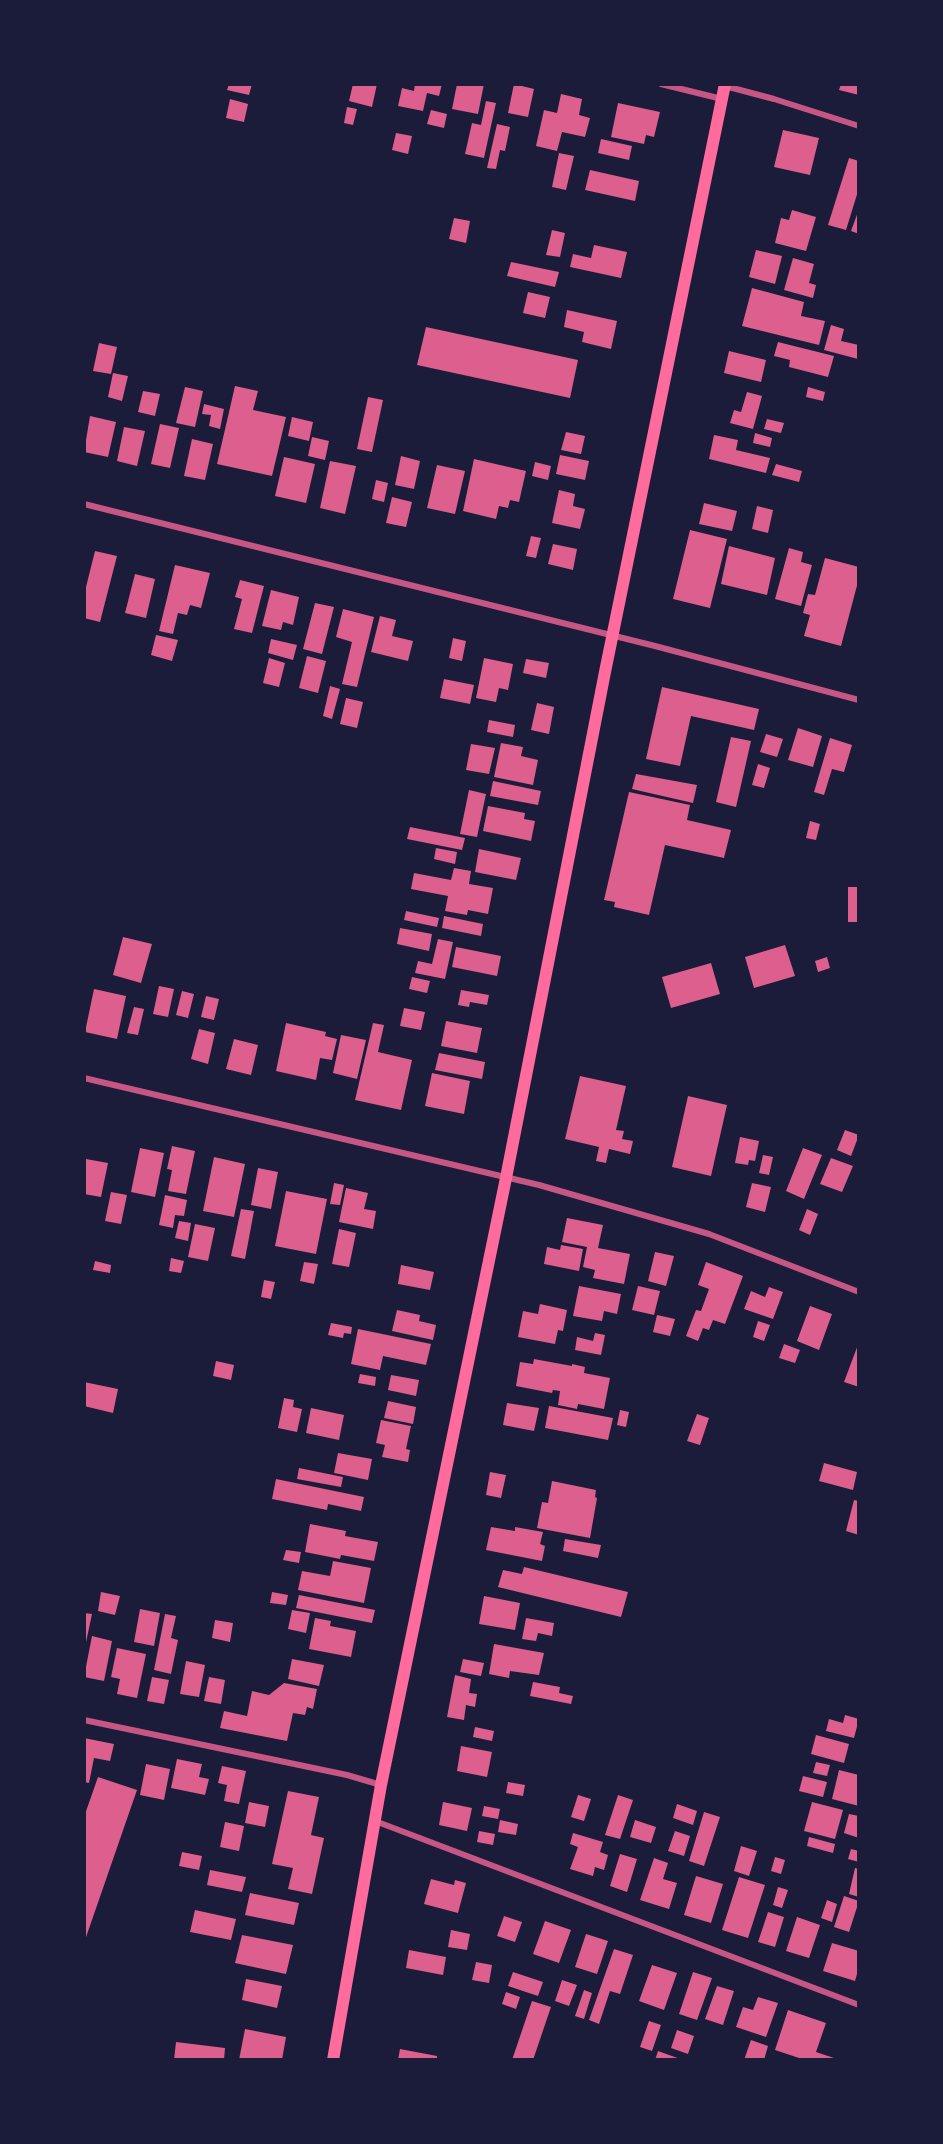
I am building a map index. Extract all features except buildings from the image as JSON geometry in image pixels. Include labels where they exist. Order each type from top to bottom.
[{"type":"main road","points":[[333,2060],[381,1785],[506,1178],[725,85]]},
{"type":"street","points":[[661,84],[722,99]]},
{"type":"street","points":[[725,85],[859,126]]},
{"type":"street","points":[[84,504],[613,635],[859,700]]},
{"type":"street","points":[[84,1078],[539,1185],[709,1234],[859,1292]]},
{"type":"street","points":[[84,1720],[347,1775],[381,1785]]},
{"type":"street","points":[[375,1821],[859,2005]]}]
